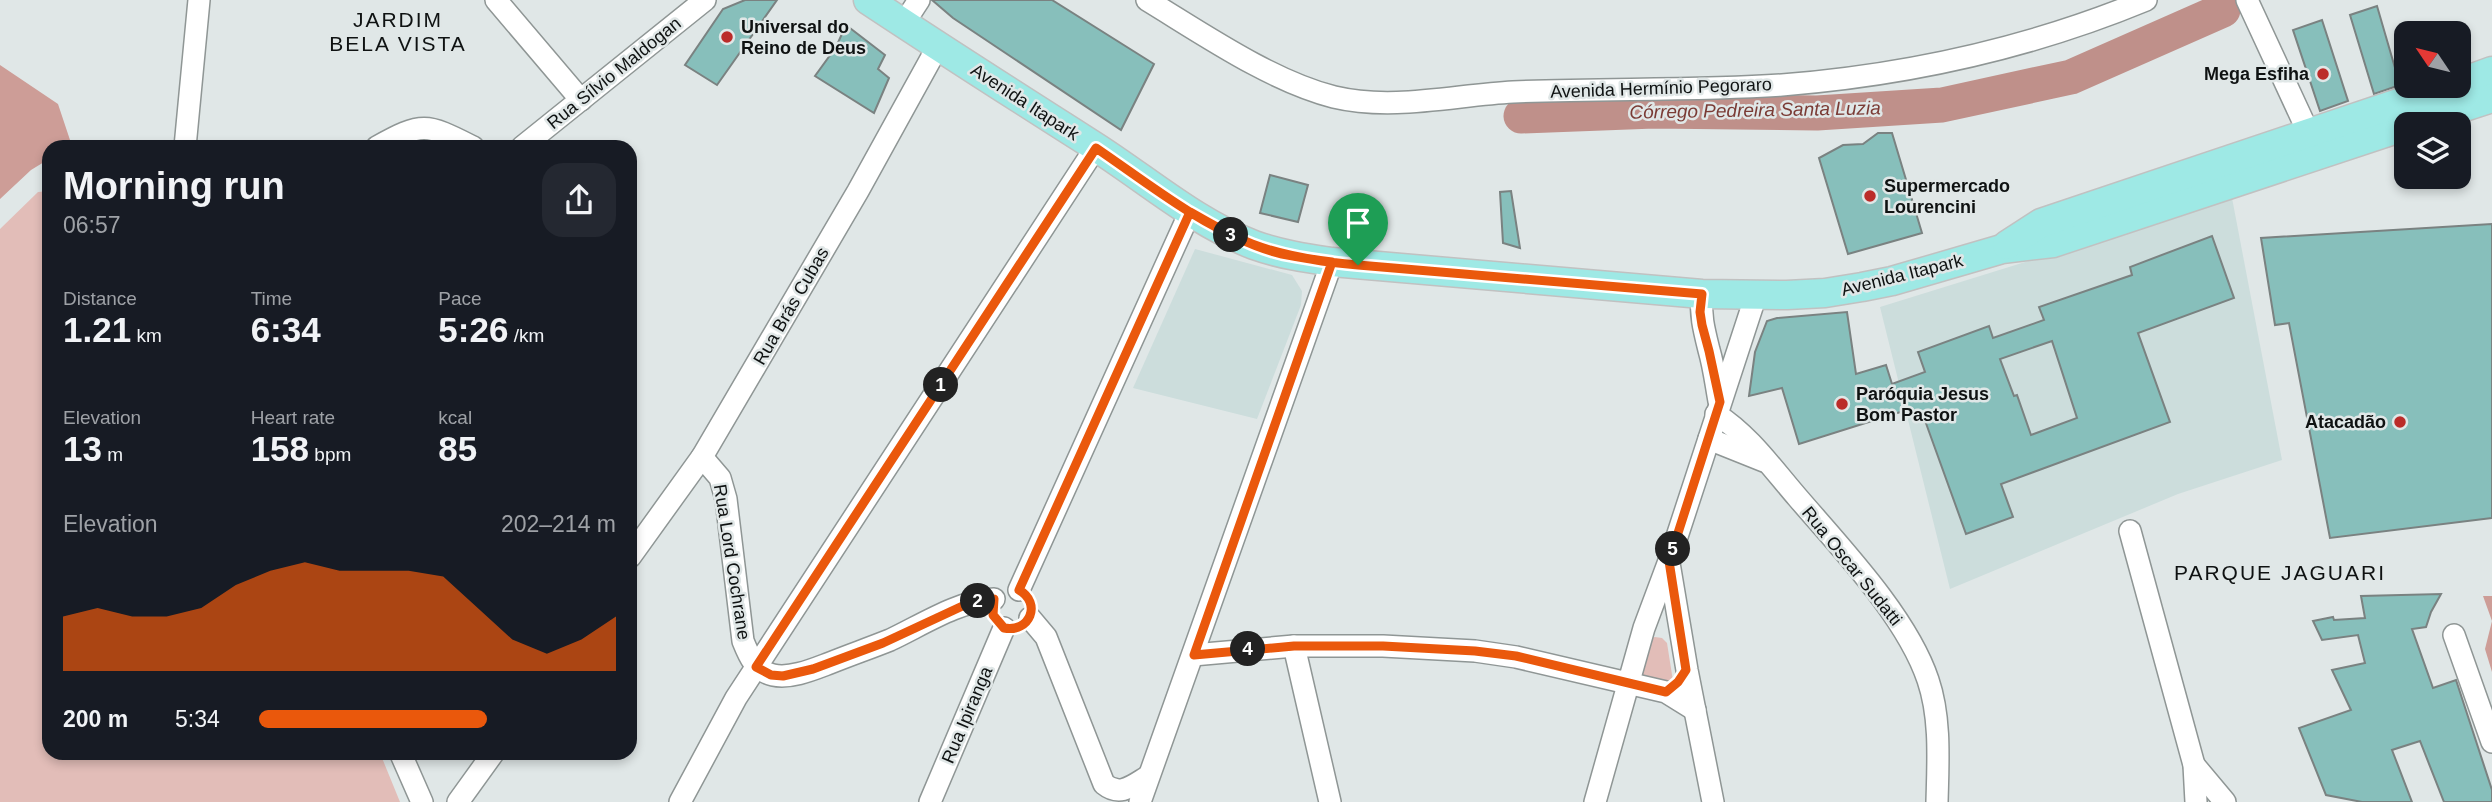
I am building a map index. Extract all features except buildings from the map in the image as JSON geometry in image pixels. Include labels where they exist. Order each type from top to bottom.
[{"type":"main road","name":"Avenida Itapark","points":[[868,0],[911,12],[938,46],[1190,212],[1230,235],[1255,245],[1281,253],[1332,262],[1702,294],[1825,293],[1892,281],[2002,248],[2053,243],[2394,130]]},
{"type":"main road","points":[[2471,79],[2492,71]]},
{"type":"main road","name":"Avenida Itapark","points":[[2002,248],[2041,223],[2414,98]]},
{"type":"main road","points":[[2449,112],[2492,98]]},
{"type":"street","points":[[186,140],[199,0]]},
{"type":"street","points":[[496,0],[581,100]]},
{"type":"street","name":"Rua Sílvio Maldogan","points":[[531,140],[705,0]]},
{"type":"street","name":"Avenida Hermínio Pegoraro","points":[[1147,0],[1242,57],[1297,83],[1335,97],[1374,102],[1416,102],[1513,92],[1783,85],[1922,68],[1986,53],[2096,21],[2146,0]]},
{"type":"street","points":[[2247,0],[2309,134]]},
{"type":"street","name":"Rua Brás Cubas","points":[[637,547],[702,457],[785,317],[938,46]]},
{"type":"street","points":[[390,140],[421,127],[440,130],[459,140]]},
{"type":"street","points":[[680,802],[710,743],[756,667],[1096,148]]},
{"type":"street","points":[[1019,590],[1190,212]]},
{"type":"street","points":[[1140,802],[1332,262]]},
{"type":"street","points":[[1702,294],[1700,312],[1718,408]]},
{"type":"street","points":[[1594,802],[1644,628],[1669,561],[1756,295]]},
{"type":"street","name":"Rua Oscar Sudatti","points":[[1718,408],[1743,433],[1902,626],[1928,680],[1935,719],[1937,802]]},
{"type":"street","name":"Rua Oscar Sudatti","points":[[1709,439],[1766,461]]},
{"type":"street","name":"Rua Lord Cochrane","points":[[702,457],[720,478],[726,499],[739,617],[746,649],[756,667]]},
{"type":"street","points":[[2130,531],[2194,765],[2196,802]]},
{"type":"street","points":[[1669,561],[1686,670],[1713,802]]},
{"type":"street","points":[[756,667],[771,675],[783,676],[813,669],[883,643],[969,603],[994,599],[1005,590],[1019,590],[1027,595],[1032,604],[1030,618],[1016,629],[1004,628],[993,615],[994,599]]},
{"type":"street","points":[[1030,618],[1046,637],[1104,784],[1112,790],[1124,791],[1147,777]]},
{"type":"street","points":[[1644,628],[1655,620],[1662,620],[1680,630]]},
{"type":"street","name":"Rua Ipiranga","points":[[930,802],[1004,628]]},
{"type":"street","points":[[2454,635],[2492,742]]},
{"type":"street","points":[[1194,655],[1294,646],[1383,646],[1475,651],[1516,656],[1666,692],[1695,710]]},
{"type":"street","points":[[1294,646],[1330,802]]},
{"type":"street","points":[[1666,692],[1678,682],[1686,670]]},
{"type":"street","points":[[404,760],[422,802]]},
{"type":"street","points":[[458,802],[488,760]]},
{"type":"street","points":[[2194,765],[2225,802]]},
{"type":"shaded area","points":[[0,65],[58,104],[70,140],[42,140],[42,163],[0,199]]},
{"type":"shaded area","points":[[38,192],[42,192],[42,760],[383,760],[400,802],[0,802],[0,229]]},
{"type":"shaded area","points":[[2232,198],[2282,460],[2178,494],[1950,589],[1880,307]]},
{"type":"shaded area","points":[[1195,249],[1292,275],[1302,291],[1301,305],[1257,419],[1133,388]]},
{"type":"shaded area","points":[[2483,596],[2492,596],[2492,621]]},
{"type":"shaded area","points":[[2492,621],[2492,672],[2485,649]]},
{"type":"shaded area","points":[[1651,638],[1662,638],[1667,643],[1673,681],[1669,685],[1638,678]]},
{"type":"waterway","name":"Córrego Pedreira Santa Luzia","points":[[1521,116],[1654,111],[1817,113],[1942,105],[2071,77],[2223,10]]},
{"type":"place","name":"Universal do Reino de Deus","points":[[727,37]]},
{"type":"place","name":"Mega Esfiha","points":[[2323,74]]},
{"type":"place","name":"Supermercado Lourencini","points":[[1870,196]]},
{"type":"place","name":"Paróquia Jesus Bom Pastor","points":[[1842,404]]},
{"type":"place","name":"Atacadão","points":[[2400,422]]},
{"type":"district","name":"JARDIM BELA VISTA","points":[[398,31]]},
{"type":"district","name":"PARQUE JAGUARI","points":[[2280,572]]},
{"type":"route","points":[[1358,265],[1281,253],[1230,235],[1190,212],[1096,148],[756,667],[771,675],[783,676],[813,669],[883,643],[969,603],[982,600],[994,599],[992,610],[995,621],[1004,628],[1016,629],[1026,623],[1032,613],[1032,604],[1027,595],[1019,590],[1190,212],[1230,235],[1255,245],[1281,253],[1332,262],[1194,655],[1294,646],[1383,646],[1475,651],[1516,656],[1666,692],[1673,687],[1686,670],[1669,561],[1720,402],[1704,338],[1700,312],[1702,294],[1358,265]]}]
